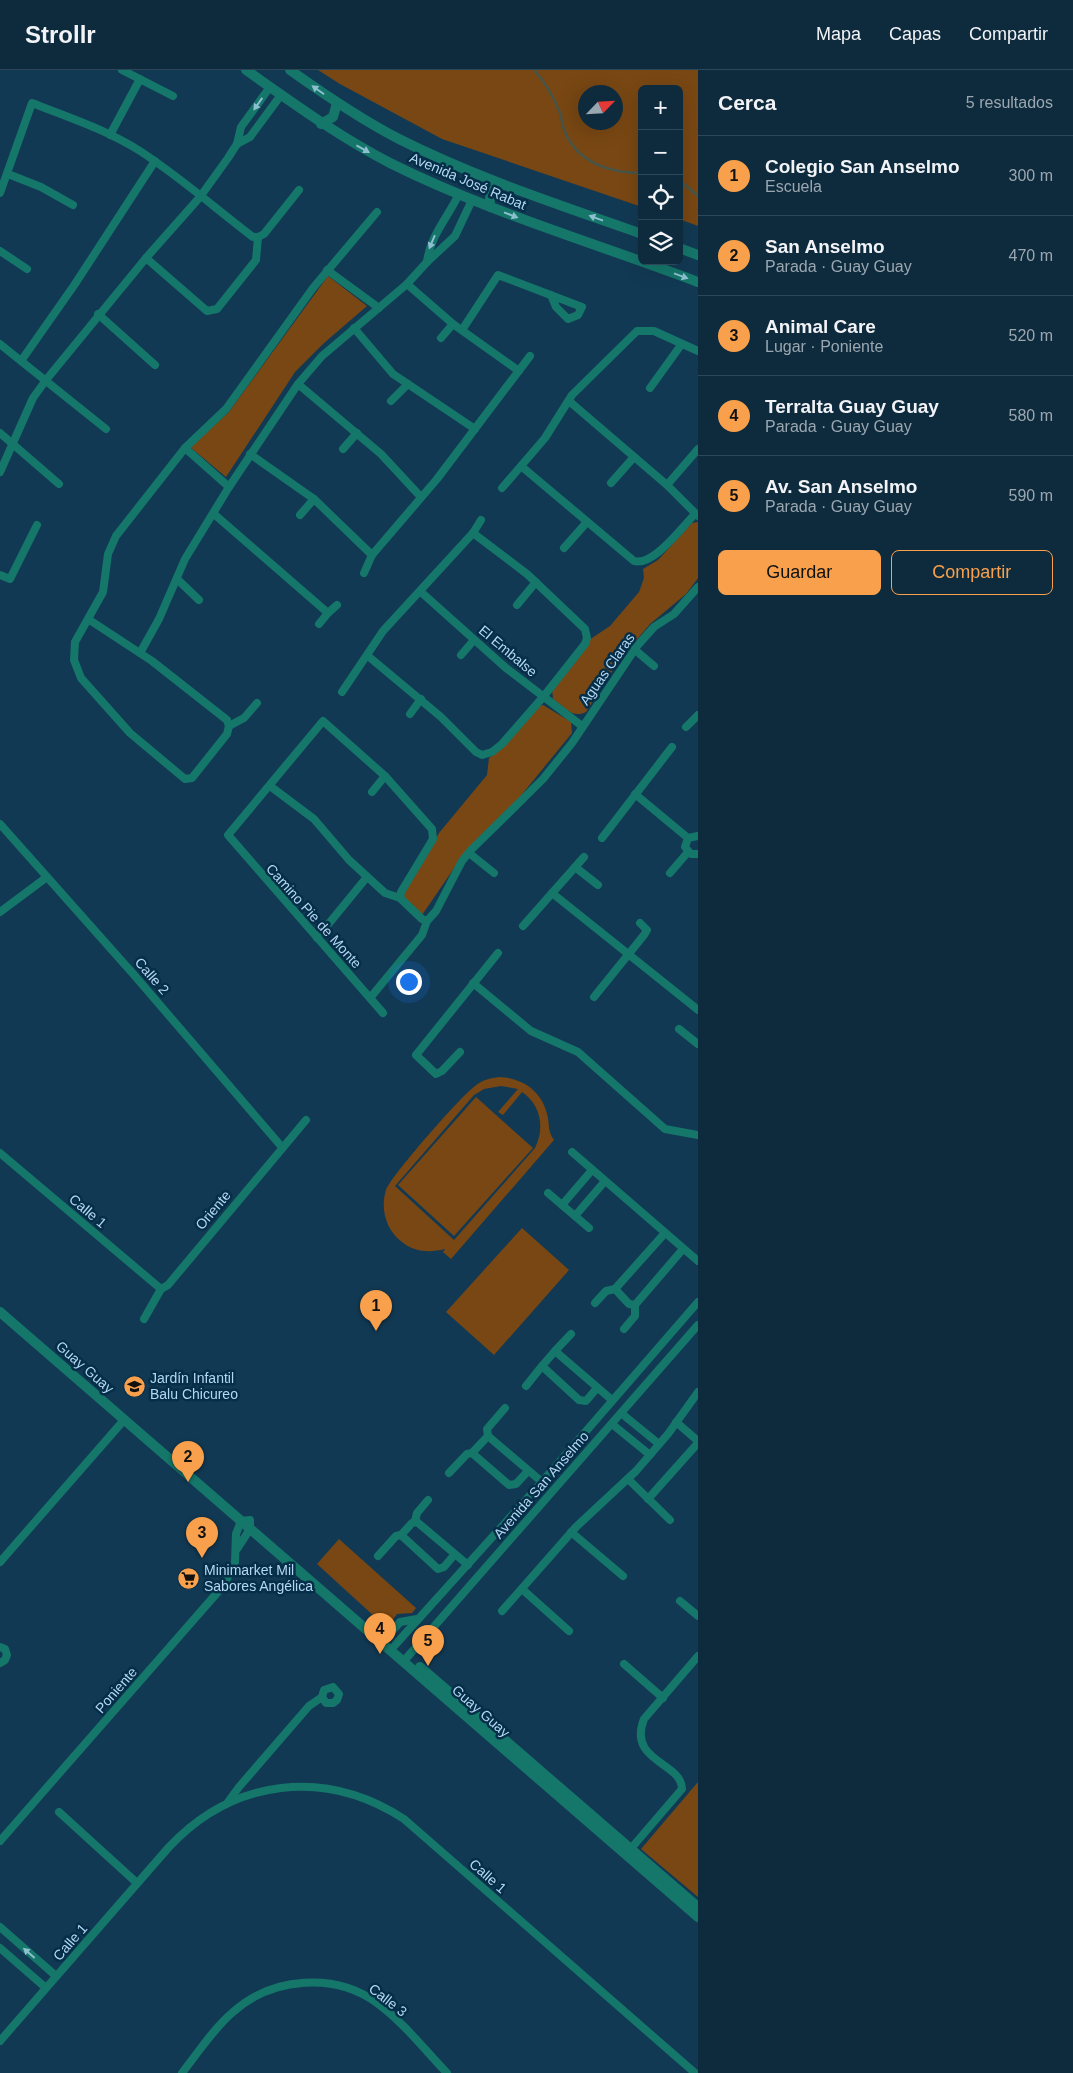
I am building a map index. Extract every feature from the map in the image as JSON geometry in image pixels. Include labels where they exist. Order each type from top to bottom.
[{"type":"street","points":[[122,70],[174,96]]},
{"type":"street","name":"Avenida José Rabat","points":[[246,70],[321,124],[389,162],[490,207],[698,282]]},
{"type":"street","name":"Avenida José Rabat","points":[[290,70],[337,103],[399,139],[502,184],[638,233]]},
{"type":"street","points":[[110,135],[140,79]]},
{"type":"street","points":[[0,472],[34,398],[46,380],[98,314],[200,197],[236,144],[241,127],[270,87]]},
{"type":"street","points":[[236,144],[250,137],[281,95]]},
{"type":"street","points":[[0,194],[32,103],[110,135],[155,161],[253,236],[258,237],[264,234],[299,190]]},
{"type":"street","points":[[321,124],[333,117],[337,103]]},
{"type":"street","points":[[21,361],[75,284],[155,161]]},
{"type":"street","points":[[8,174],[41,187],[74,205]]},
{"type":"street","points":[[490,207],[492,191],[502,184]]},
{"type":"street","points":[[427,262],[429,248],[435,234],[459,194]]},
{"type":"street","points":[[140,653],[159,619],[186,559],[250,454],[298,384],[322,356],[407,284],[455,236],[472,200]]},
{"type":"street","points":[[88,619],[140,653],[225,718],[229,726],[227,734],[190,780],[183,778],[130,733],[81,678],[75,666],[74,648],[88,619],[103,592],[107,561],[113,542],[185,448],[226,408],[257,363],[328,270],[377,212]]},
{"type":"street","points":[[146,258],[207,311],[212,311],[222,302],[256,260],[258,237]]},
{"type":"street","points":[[683,249],[698,255]]},
{"type":"street","points":[[0,251],[27,269]]},
{"type":"street","points":[[328,270],[379,308]]},
{"type":"street","points":[[462,330],[498,275],[551,295]]},
{"type":"street","points":[[407,284],[453,324],[518,371]]},
{"type":"street","points":[[98,314],[155,365]]},
{"type":"street","points":[[441,338],[453,324]]},
{"type":"street","points":[[354,328],[393,374],[475,429]]},
{"type":"street","points":[[502,488],[545,438],[569,401],[590,375],[636,331],[654,331],[681,345],[698,351]]},
{"type":"street","points":[[0,344],[106,429]]},
{"type":"street","points":[[650,388],[681,345]]},
{"type":"street","points":[[364,573],[372,555],[420,496],[437,479],[530,356]]},
{"type":"street","points":[[298,384],[381,454],[420,496]]},
{"type":"street","points":[[390,401],[408,384]]},
{"type":"street","points":[[521,466],[634,561],[640,563],[652,559],[697,516],[666,485],[569,401]]},
{"type":"street","points":[[0,433],[58,484]]},
{"type":"street","points":[[343,449],[357,433]]},
{"type":"street","points":[[185,448],[229,487]]},
{"type":"street","points":[[666,485],[698,449]]},
{"type":"street","points":[[250,454],[314,499],[372,555]]},
{"type":"street","points":[[612,483],[634,457]]},
{"type":"street","points":[[300,515],[314,499]]},
{"type":"street","points":[[214,514],[328,613]]},
{"type":"street","points":[[342,692],[383,631],[420,592],[449,557],[474,534],[481,520]]},
{"type":"street","points":[[564,548],[587,522]]},
{"type":"street","points":[[0,575],[10,579],[37,525]]},
{"type":"street","points":[[368,656],[421,699],[476,752],[484,755],[495,751],[544,696],[581,649],[587,638],[585,628],[536,582],[474,534]]},
{"type":"street","points":[[176,579],[199,600]]},
{"type":"street","points":[[517,605],[536,582]]},
{"type":"street","name":"Aguas Claras","points":[[370,998],[421,937],[427,921],[436,910],[469,853],[543,779],[582,726],[634,649],[654,627],[674,614],[698,587]]},
{"type":"street","name":"El Embalse","points":[[420,592],[474,640],[582,726]]},
{"type":"street","points":[[319,624],[337,605]]},
{"type":"street","points":[[461,655],[474,640]]},
{"type":"street","points":[[634,649],[654,666]]},
{"type":"street","points":[[410,714],[421,699]]},
{"type":"street","points":[[229,726],[244,718],[257,703]]},
{"type":"street","points":[[686,727],[698,715]]},
{"type":"street","points":[[400,898],[401,892],[433,838],[433,832],[420,813],[385,776],[323,721],[270,786],[314,819],[367,877],[385,893],[400,898],[427,921]]},
{"type":"street","points":[[602,838],[672,747]]},
{"type":"street","points":[[372,792],[385,776]]},
{"type":"street","name":"Camino Pie de Monte","points":[[270,786],[233,826],[228,835],[383,1013]]},
{"type":"street","points":[[635,794],[688,838]]},
{"type":"street","name":"Calle 2","points":[[0,824],[281,1146]]},
{"type":"street","points":[[688,838],[698,836]]},
{"type":"street","points":[[688,838],[685,847],[688,852],[698,855]]},
{"type":"street","points":[[670,873],[688,852]]},
{"type":"street","points":[[469,853],[494,873]]},
{"type":"street","points":[[523,926],[584,857]]},
{"type":"street","points":[[575,867],[598,885]]},
{"type":"street","points":[[0,912],[47,877]]},
{"type":"street","points":[[317,938],[367,877]]},
{"type":"street","points":[[552,893],[698,1010]]},
{"type":"street","points":[[594,997],[647,930],[640,923]]},
{"type":"street","points":[[460,1052],[442,1071],[436,1074],[416,1055],[498,953]]},
{"type":"street","points":[[473,983],[531,1031],[578,1052],[666,1129],[698,1135]]},
{"type":"street","points":[[679,1029],[698,1044]]},
{"type":"street","name":"Oriente","points":[[144,1319],[161,1289],[168,1285],[281,1146],[306,1120]]},
{"type":"street","points":[[572,1152],[698,1262]]},
{"type":"street","name":"Calle 1","points":[[0,1153],[161,1289]]},
{"type":"street","points":[[562,1205],[592,1170]]},
{"type":"street","points":[[575,1216],[605,1181]]},
{"type":"street","points":[[548,1193],[589,1228]]},
{"type":"street","points":[[595,1303],[606,1291],[615,1290],[665,1233]]},
{"type":"street","points":[[624,1329],[635,1316],[635,1305],[683,1248]]},
{"type":"street","points":[[615,1290],[629,1304],[635,1305]]},
{"type":"street","points":[[395,1646],[417,1619],[542,1482],[698,1302]]},
{"type":"street","name":"Guay Guay","points":[[0,1312],[124,1420],[165,1452]]},
{"type":"street","name":"Avenida San Anselmo","points":[[406,1659],[698,1325]]},
{"type":"street","points":[[526,1386],[571,1334]]},
{"type":"street","name":"Guay Guay","points":[[43,1350],[77,1372],[165,1452],[629,1852],[698,1917]]},
{"type":"street","points":[[555,1351],[612,1400]]},
{"type":"street","points":[[542,1366],[579,1400],[586,1402],[597,1388]]},
{"type":"street","points":[[502,1611],[571,1532],[628,1479],[650,1455],[698,1392]]},
{"type":"street","points":[[505,1408],[487,1428],[488,1436],[542,1482]]},
{"type":"street","points":[[621,1413],[659,1444]]},
{"type":"street","points":[[0,1562],[124,1420]]},
{"type":"street","points":[[648,1499],[698,1442],[676,1422]]},
{"type":"street","points":[[612,1424],[650,1455]]},
{"type":"street","points":[[449,1474],[467,1454],[472,1453],[488,1436]]},
{"type":"street","points":[[472,1453],[509,1485],[516,1484],[528,1471]]},
{"type":"street","points":[[628,1479],[670,1520]]},
{"type":"street","points":[[378,1556],[396,1536],[401,1535],[415,1521],[417,1513],[428,1500]]},
{"type":"street","points":[[415,1521],[468,1565]]},
{"type":"street","name":"Poniente","points":[[237,1549],[236,1534],[247,1523]]},
{"type":"street","name":"Poniente","points":[[0,1841],[219,1590],[231,1573],[237,1549],[247,1523]]},
{"type":"street","points":[[571,1532],[623,1576]]},
{"type":"street","points":[[401,1535],[438,1569],[444,1567],[455,1554]]},
{"type":"street","name":"Guay Guay","points":[[295,1564],[386,1638],[406,1659]]},
{"type":"street","points":[[522,1589],[569,1631]]},
{"type":"street","points":[[680,1601],[698,1616]]},
{"type":"street","points":[[386,1638],[400,1622],[417,1619]]},
{"type":"street","points":[[0,1647],[5,1650],[7,1655],[5,1660],[0,1663]]},
{"type":"street","points":[[629,1852],[682,1790],[678,1779],[646,1750],[642,1742],[641,1731],[644,1719],[698,1656]]},
{"type":"street","points":[[624,1664],[663,1698]]},
{"type":"street","name":"Guay Guay","points":[[438,1687],[446,1699],[629,1852],[698,1907]]},
{"type":"street","name":"Calle 1","points":[[228,1802],[309,1706],[322,1697]]},
{"type":"street","name":"Calle 1","points":[[0,2041],[184,1832],[228,1802],[250,1794],[276,1788],[310,1787],[357,1795],[392,1812],[416,1828],[695,2073]]},
{"type":"street","points":[[59,1812],[137,1884]]},
{"type":"street","points":[[0,1927],[56,1976]]},
{"type":"street","points":[[0,1948],[46,1988]]},
{"type":"street","name":"Calle 3","points":[[182,2073],[221,2024],[240,2006],[271,1990],[288,1985],[313,1982],[349,1988],[371,1999],[391,2015],[447,2073]]},
{"type":"shaded area","points":[[318,70],[698,70],[698,226],[683,220],[683,85],[638,85],[638,206],[442,139],[340,84]]},
{"type":"shaded area","points":[[328,276],[367,306],[324,343],[295,372],[226,477],[190,447],[228,413]]},
{"type":"shaded area","points":[[698,522],[698,578],[686,594],[650,624],[618,662],[586,712],[581,714],[573,713],[553,699],[552,688],[589,640],[610,626],[639,592],[644,578],[643,569],[658,560],[692,523]]},
{"type":"shaded area","points":[[543,705],[571,722],[572,733],[519,798],[459,861],[422,915],[401,896],[439,833],[487,775],[489,758],[495,754],[537,707]]},
{"type":"shaded area","points":[[500,1077],[516,1080],[536,1092],[544,1106],[554,1140],[451,1259],[443,1252],[445,1249],[422,1251],[412,1248],[396,1237],[388,1225],[384,1212],[386,1190],[413,1154],[467,1093],[480,1082]],"holes":[[[501,1086],[518,1089],[498,1112],[503,1115],[522,1092],[528,1097],[537,1110],[539,1117],[540,1133],[535,1148],[454,1240],[395,1186],[474,1095],[484,1089]]]},
{"type":"shaded area","points":[[476,1097],[533,1148],[454,1236],[398,1185]]},
{"type":"shaded area","points":[[522,1228],[569,1270],[494,1355],[446,1312]]},
{"type":"shaded area","points":[[339,1539],[416,1608],[412,1613],[397,1614],[387,1628],[317,1564]]},
{"type":"shaded area","points":[[698,1782],[698,1897],[641,1849]]},
{"type":"waterway","points":[[534,70],[552,96],[560,113],[565,132],[578,151],[596,164],[618,171],[638,173]]},
{"type":"waterway","points":[[683,183],[698,196]]},
{"type":"place","name":"Colegio San Anselmo","points":[[376,1331]]},
{"type":"place","name":"Jardín Infantil Balu Chicureo","points":[[134,1386]]},
{"type":"place","name":"San Anselmo","points":[[188,1482]]},
{"type":"place","name":"Animal Care","points":[[202,1558]]},
{"type":"place","name":"Minimarket Mil Sabores Angélica","points":[[188,1578]]},
{"type":"place","name":"Terralta Guay Guay","points":[[380,1654]]},
{"type":"place","name":"Av. San Anselmo","points":[[428,1666]]}]
